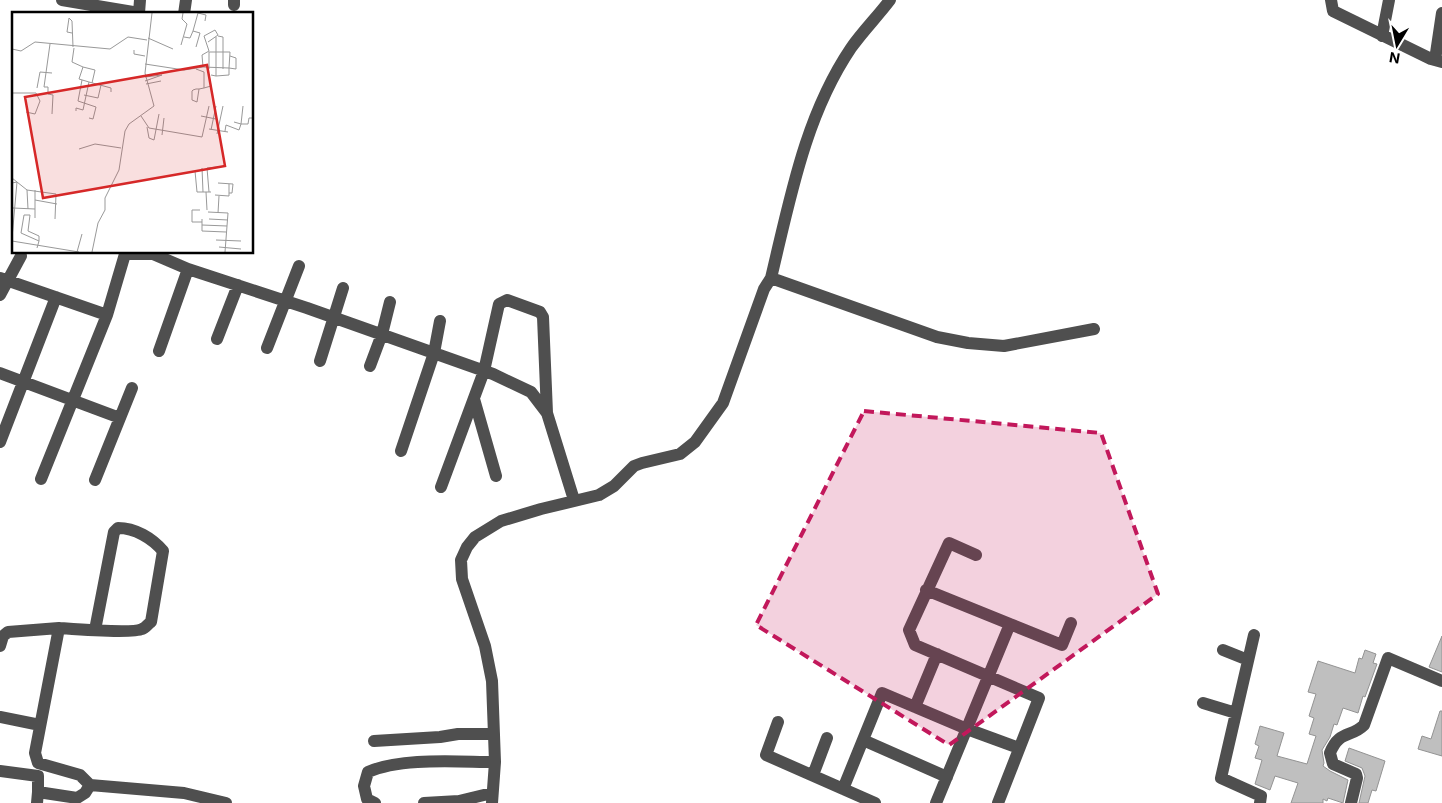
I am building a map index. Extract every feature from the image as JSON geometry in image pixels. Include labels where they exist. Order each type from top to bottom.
[{"type":"street","points":[[62,0],[92,3],[133,12]]},
{"type":"street","points":[[424,803],[492,798],[495,762],[492,681],[489,660],[462,579],[461,560],[467,547],[475,537],[501,521],[574,500],[599,495],[614,486],[634,466],[680,454],[695,442],[723,403],[764,289],[771,278],[796,174],[817,113],[852,46],[890,0]]},
{"type":"street","points":[[1382,36],[1388,0]]},
{"type":"street","points":[[1329,1],[1332,11],[1438,61],[1442,13]]},
{"type":"street","points":[[41,479],[107,315],[125,254],[153,254],[188,268],[286,300],[484,371],[531,392],[548,413]]},
{"type":"street","points":[[0,295],[4,279],[21,256]]},
{"type":"street","points":[[267,348],[299,266]]},
{"type":"street","points":[[159,351],[188,268]]},
{"type":"street","points":[[771,278],[937,337],[968,343],[1004,346],[1094,329]]},
{"type":"street","points":[[4,279],[107,315]]},
{"type":"street","points":[[217,339],[238,285]]},
{"type":"street","points":[[320,361],[343,288]]},
{"type":"street","points":[[0,442],[56,297]]},
{"type":"street","points":[[441,487],[484,371],[499,304],[507,300],[540,312],[543,317],[548,413],[574,500]]},
{"type":"street","points":[[370,366],[382,334],[390,302]]},
{"type":"street","points":[[400,451],[434,353],[440,321]]},
{"type":"street","points":[[0,373],[120,418]]},
{"type":"street","points":[[95,480],[132,388]]},
{"type":"street","points":[[474,399],[496,476]]},
{"type":"street","points":[[0,646],[3,636],[8,632],[59,628],[95,630],[140,630],[151,622],[163,551],[156,543],[132,530],[118,528],[114,532],[95,630]]},
{"type":"street","points":[[976,555],[949,543],[909,630],[914,645],[1039,698],[998,803]]},
{"type":"street","points":[[926,590],[1062,645],[1071,623]]},
{"type":"street","points":[[936,803],[1010,624]]},
{"type":"street","points":[[59,628],[35,754],[38,769],[38,797],[77,798],[90,785]]},
{"type":"street","points":[[1254,635],[1220,778],[1261,796],[1260,803]]},
{"type":"street","points":[[1223,650],[1248,660]]},
{"type":"street","points":[[915,707],[937,654]]},
{"type":"street","points":[[1351,803],[1357,778],[1356,774],[1333,764],[1330,753],[1334,743],[1340,738],[1360,730],[1364,725],[1388,658],[1442,681]]},
{"type":"street","points":[[843,788],[882,693],[967,729],[1019,748]]},
{"type":"street","points":[[1203,703],[1236,713]]},
{"type":"street","points":[[0,717],[40,725]]},
{"type":"street","points":[[778,722],[766,755],[875,803]]},
{"type":"street","points":[[374,741],[440,738],[458,734],[493,734]]},
{"type":"street","points":[[813,775],[827,738]]},
{"type":"street","points":[[863,740],[947,776]]},
{"type":"street","points":[[375,803],[366,799],[364,786],[368,772],[375,769],[394,764],[495,762]]},
{"type":"street","points":[[0,771],[38,769],[80,775],[90,785],[184,792],[226,803]]},
{"type":"highlighted area","points":[[864,411],[1101,433],[1158,594],[949,745],[756,625]]},
{"type":"building","points":[[1442,636],[1442,672],[1429,667]]},
{"type":"building","points":[[1365,650],[1376,654],[1373,663],[1377,664],[1365,697],[1363,696],[1358,713],[1343,708],[1337,725],[1334,724],[1330,737],[1322,750],[1323,766],[1348,780],[1343,803],[1328,798],[1327,801],[1323,799],[1323,803],[1291,803],[1298,783],[1275,776],[1270,790],[1255,784],[1262,760],[1255,758],[1259,746],[1255,744],[1260,726],[1284,733],[1277,756],[1307,764],[1316,736],[1309,734],[1314,718],[1309,716],[1316,694],[1308,692],[1318,661],[1355,673],[1359,658],[1362,659]]},
{"type":"building","points":[[1440,711],[1442,711],[1442,756],[1418,749],[1422,736],[1431,739]]},
{"type":"building","points":[[1349,748],[1385,761],[1376,791],[1372,790],[1368,803],[1359,803],[1365,776],[1362,768],[1345,761]]}]
